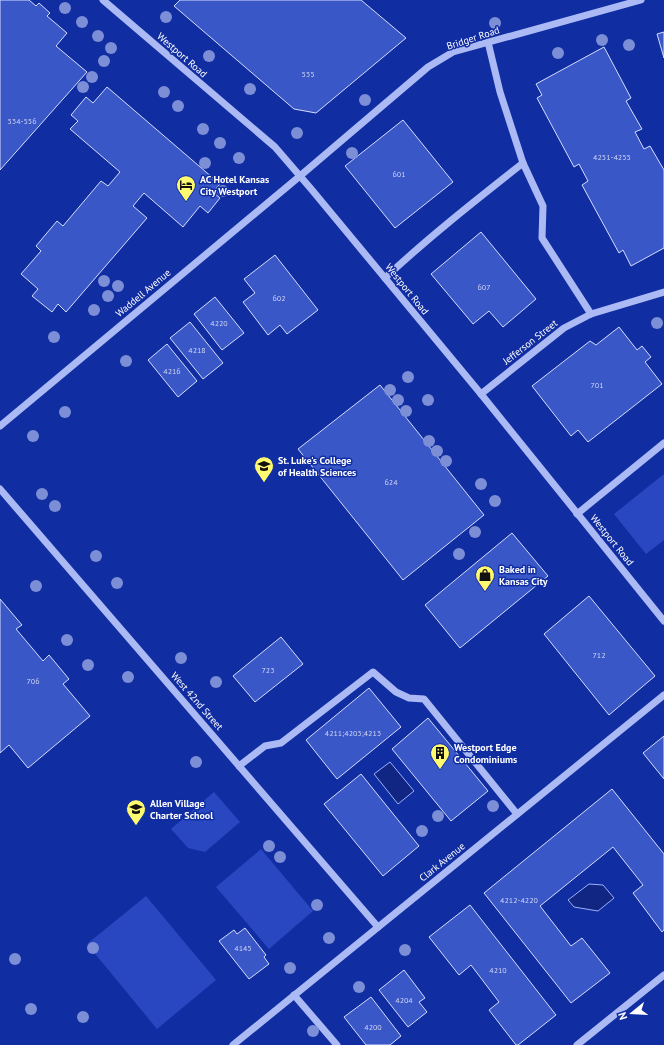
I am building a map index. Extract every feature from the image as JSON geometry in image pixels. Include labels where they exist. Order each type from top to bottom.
[{"type":"street","name":"Westport Road","points":[[103,0],[275,147],[481,394],[664,621]]},
{"type":"street","name":"Bridger Road","points":[[300,176],[428,67],[453,52],[641,0]]},
{"type":"street","points":[[488,42],[500,92],[523,163],[543,206],[542,238],[591,314]]},
{"type":"street","points":[[385,278],[463,211],[523,163]]},
{"type":"street","name":"Waddell Avenue","points":[[0,426],[300,176]]},
{"type":"street","name":"Jefferson Street","points":[[481,394],[564,328],[591,314],[664,292]]},
{"type":"street","points":[[577,514],[664,444]]},
{"type":"street","name":"West 42nd Street","points":[[0,489],[378,927]]},
{"type":"street","points":[[239,766],[265,746],[281,743],[373,672],[396,692],[409,698],[424,699],[517,814]]},
{"type":"street","name":"Clark Avenue","points":[[233,1045],[664,695]]},
{"type":"street","points":[[577,1045],[664,975]]},
{"type":"street","points":[[294,995],[337,1045]]},
{"type":"shaded area","points":[[664,474],[664,540],[646,554],[614,514]]},
{"type":"shaded area","points":[[390,762],[414,791],[398,804],[374,774]]},
{"type":"shaded area","points":[[214,792],[240,822],[205,852],[188,848],[171,829]]},
{"type":"shaded area","points":[[261,849],[313,911],[269,949],[216,887]]},
{"type":"shaded area","points":[[589,884],[603,885],[614,898],[598,911],[574,907],[568,900]]},
{"type":"shaded area","points":[[146,896],[216,980],[157,1029],[87,944]]},
{"type":"building","points":[[0,0],[29,0],[36,6],[39,3],[50,13],[47,16],[67,33],[56,46],[87,72],[0,170]]},
{"type":"building","points":[[180,0],[361,0],[406,38],[316,113],[294,109],[174,6]]},
{"type":"building","points":[[664,32],[664,58],[657,34]]},
{"type":"building","points":[[604,47],[631,98],[626,101],[642,129],[635,132],[644,149],[650,146],[664,170],[664,248],[631,266],[623,250],[619,253],[582,185],[588,181],[579,164],[574,167],[537,98],[542,95],[536,84]]},
{"type":"building","name":"AC Hotel Kansas City Westport","points":[[107,87],[220,184],[213,192],[220,198],[208,213],[200,206],[183,227],[144,193],[133,206],[147,218],[66,312],[58,304],[52,312],[32,296],[38,289],[21,274],[41,251],[36,246],[57,221],[63,226],[101,181],[108,186],[120,172],[70,129],[78,121],[71,115],[86,97],[93,103]]},
{"type":"building","points":[[403,120],[453,182],[395,228],[345,166]]},
{"type":"building","points":[[481,232],[536,299],[503,327],[489,311],[473,324],[431,274]]},
{"type":"building","points":[[275,255],[318,310],[287,334],[280,325],[268,335],[243,302],[255,293],[244,279]]},
{"type":"building","points":[[215,297],[244,333],[222,350],[194,314]]},
{"type":"building","points":[[190,322],[223,363],[203,379],[170,338]]},
{"type":"building","points":[[619,327],[637,350],[642,346],[651,357],[645,362],[662,384],[588,442],[578,430],[571,436],[532,386],[590,341],[596,345]]},
{"type":"building","points":[[167,344],[197,381],[178,397],[148,360]]},
{"type":"building","points":[[380,385],[484,515],[403,580],[298,449]]},
{"type":"building","name":"Baked in Kansas City","points":[[512,533],[548,576],[460,648],[425,605]]},
{"type":"building","points":[[589,596],[655,676],[609,715],[544,634]]},
{"type":"building","points":[[0,599],[22,625],[16,629],[43,661],[49,655],[69,679],[63,684],[90,716],[28,768],[9,745],[0,753]]},
{"type":"building","points":[[281,637],[303,664],[255,702],[233,676]]},
{"type":"building","points":[[369,688],[401,727],[337,779],[306,740]]},
{"type":"building","name":"Westport Edge Condominiums","points":[[428,718],[488,791],[451,821],[392,749]]},
{"type":"building","points":[[664,736],[664,779],[643,753]]},
{"type":"building","points":[[361,774],[419,846],[383,876],[324,804]]},
{"type":"building","points":[[612,789],[664,854],[664,930],[662,932],[633,893],[643,885],[613,847],[540,906],[571,946],[582,938],[610,973],[571,1003],[484,893]]},
{"type":"building","points":[[470,905],[556,1015],[518,1045],[516,1045],[489,1010],[499,1002],[471,965],[459,975],[429,937]]},
{"type":"building","points":[[245,928],[266,955],[264,957],[269,964],[249,979],[219,941],[234,930],[237,934]]},
{"type":"building","points":[[404,970],[425,998],[419,1002],[427,1012],[408,1027],[379,990]]},
{"type":"building","points":[[371,997],[401,1036],[390,1045],[366,1045],[344,1017]]},
{"type":"place","name":"AC Hotel Kansas City Westport","points":[[186,202]]},
{"type":"place","name":"St. Luke's College of Health Sciences","points":[[264,483]]},
{"type":"place","name":"Baked in Kansas City","points":[[485,592]]},
{"type":"place","name":"Westport Edge Condominiums","points":[[440,770]]},
{"type":"place","name":"Allen Village Charter School","points":[[136,826]]}]
